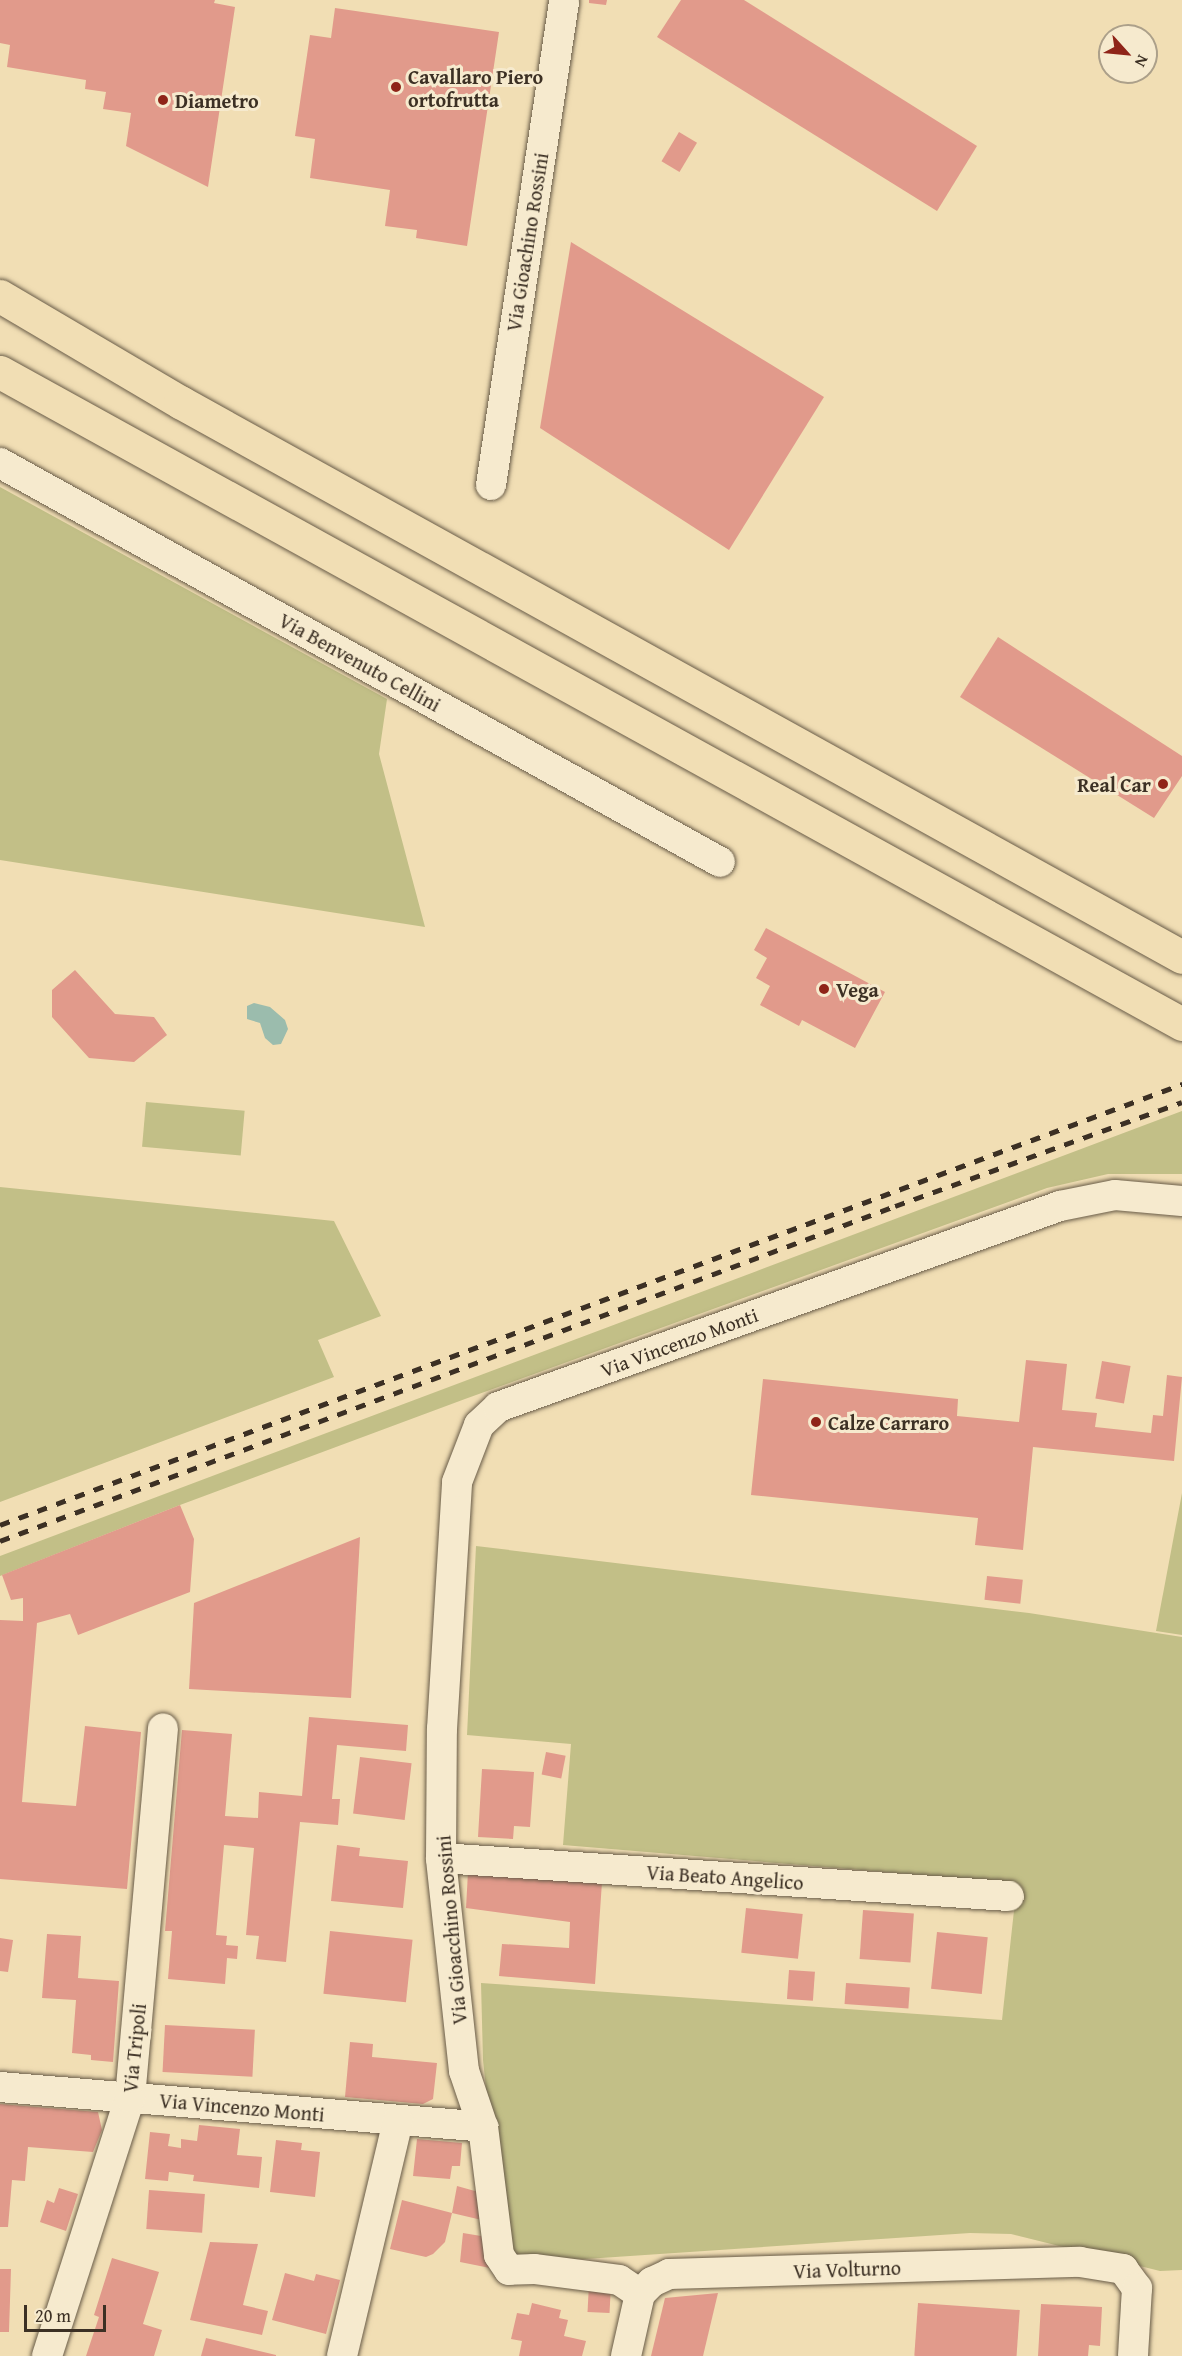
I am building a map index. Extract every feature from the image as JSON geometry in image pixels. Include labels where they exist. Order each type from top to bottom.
[{"type":"highway","points":[[0,296],[180,402],[1182,957]]},
{"type":"highway","points":[[0,372],[1182,1024]]},
{"type":"street","name":"Via Gioachino Rossini","points":[[491,485],[564,0]]},
{"type":"street","name":"Via Benvenuto Cellini","points":[[0,463],[720,862]]},
{"type":"street","name":"Via Vincenzo Monti","points":[[442,1729],[457,1482],[479,1425],[498,1407],[1060,1206],[1115,1195],[1182,1201]]},
{"type":"street","name":"Via Tripoli","points":[[46,2356],[130,2098],[163,1728]]},
{"type":"street","name":"Via Gioacchino Rossini","points":[[442,1729],[441,1858],[464,2071],[483,2127],[499,2255],[509,2270],[544,2270],[619,2280],[640,2294]]},
{"type":"street","name":"Via Beato Angelico","points":[[441,1858],[1009,1896]]},
{"type":"street","name":"Via Vincenzo Monti","points":[[0,2087],[483,2127]]},
{"type":"street","points":[[342,2356],[398,2121]]},
{"type":"street","name":"Via Volturno","points":[[640,2294],[652,2282],[669,2274],[1080,2262],[1124,2269],[1137,2288],[1133,2356]]},
{"type":"street","points":[[626,2356],[640,2294]]},
{"type":"shaded area","points":[[0,487],[387,699],[379,754],[425,927],[0,860]]},
{"type":"shaded area","points":[[254,1003],[270,1007],[285,1020],[288,1029],[281,1044],[273,1045],[265,1038],[260,1023],[247,1019],[247,1006]]},
{"type":"shaded area","points":[[146,1102],[245,1111],[241,1155],[142,1147]]},
{"type":"shaded area","points":[[1182,1111],[1182,1174],[1108,1174],[1047,1188],[465,1399],[180,1505],[0,1576],[0,1556]]},
{"type":"shaded area","points":[[0,1187],[334,1221],[381,1316],[318,1340],[334,1377],[0,1502]]},
{"type":"shaded area","points":[[1182,1493],[1182,1635],[1156,1631]]},
{"type":"shaded area","points":[[476,1546],[1029,1613],[1182,1637],[1182,2270],[1160,2271],[1011,2234],[970,2233],[511,2264],[490,2126],[483,2060],[481,1983],[1002,2020],[1017,1883],[563,1845],[571,1744],[467,1735]]},
{"type":"building","name":"Diametro","points":[[0,0],[215,0],[214,3],[235,7],[208,187],[126,146],[131,113],[103,109],[106,92],[85,89],[86,80],[7,67],[10,45],[0,43]]},
{"type":"building","points":[[589,0],[607,0],[606,5],[589,3]]},
{"type":"building","points":[[681,0],[744,0],[977,146],[937,211],[657,37]]},
{"type":"building","name":"Cavallaro Piero ortofrutta","points":[[335,8],[499,32],[467,246],[416,238],[417,230],[385,226],[390,190],[310,178],[315,139],[295,136],[310,35],[331,38]]},
{"type":"building","points":[[679,132],[697,143],[679,172],[661,161]]},
{"type":"building","points":[[571,242],[824,397],[729,550],[540,428]]},
{"type":"building","points":[[998,637],[1182,756],[1182,776],[1154,818],[960,697]]},
{"type":"building","name":"Vega","points":[[766,928],[885,992],[855,1048],[802,1020],[799,1026],[760,1005],[770,986],[756,978],[767,958],[754,950]]},
{"type":"building","points":[[75,970],[115,1014],[154,1017],[167,1035],[134,1062],[89,1058],[52,1017],[52,990]]},
{"type":"building","points":[[1026,1360],[1067,1364],[1062,1410],[1097,1413],[1095,1427],[1151,1433],[1153,1415],[1163,1416],[1167,1375],[1182,1377],[1174,1461],[1033,1447],[1023,1550],[975,1545],[978,1518],[751,1495],[763,1379],[958,1399],[957,1416],[1019,1422]]},
{"type":"building","points":[[1102,1361],[1131,1366],[1124,1403],[1095,1398]]},
{"type":"building","points":[[180,1505],[194,1539],[190,1592],[78,1635],[70,1614],[37,1623],[22,1802],[76,1806],[85,1726],[141,1732],[127,1889],[0,1879],[0,1620],[23,1621],[23,1598],[11,1600],[2,1575]]},
{"type":"building","points":[[360,1537],[351,1698],[189,1689],[194,1603]]},
{"type":"building","points":[[987,1576],[1023,1580],[1020,1604],[984,1600]]},
{"type":"building","points":[[309,1717],[408,1725],[406,1751],[337,1745],[332,1799],[340,1799],[338,1825],[300,1822],[286,1962],[256,1959],[259,1936],[246,1935],[254,1848],[224,1845],[216,1935],[227,1936],[226,1945],[238,1946],[237,1959],[227,1958],[225,1984],[168,1979],[172,1931],[165,1931],[182,1730],[232,1734],[225,1816],[258,1818],[259,1792],[302,1796]]},
{"type":"building","points":[[546,1752],[566,1756],[561,1778],[542,1775]]},
{"type":"building","points":[[360,1757],[412,1763],[405,1820],[353,1814]]},
{"type":"building","points":[[482,1769],[534,1772],[530,1827],[514,1826],[513,1839],[478,1837]]},
{"type":"building","points":[[337,1845],[360,1848],[359,1856],[408,1861],[403,1908],[331,1901]]},
{"type":"building","points":[[468,1872],[602,1882],[595,1984],[499,1976],[502,1944],[569,1948],[570,1922],[466,1908]]},
{"type":"building","points":[[746,1908],[803,1914],[798,1959],[741,1953]]},
{"type":"building","points":[[863,1910],[914,1914],[910,1962],[860,1959]]},
{"type":"building","points":[[330,1931],[413,1940],[406,2002],[323,1994]]},
{"type":"building","points":[[937,1932],[988,1937],[982,1994],[931,1989]]},
{"type":"building","points":[[47,1934],[81,1936],[78,1978],[119,1981],[113,2062],[91,2060],[91,2055],[72,2053],[76,2000],[42,1998]]},
{"type":"building","points":[[0,1938],[13,1940],[8,1972],[0,1971]]},
{"type":"building","points":[[789,1970],[815,1972],[813,2001],[787,1999]]},
{"type":"building","points":[[846,1983],[910,1987],[908,2008],[845,2004]]},
{"type":"building","points":[[165,2025],[255,2030],[252,2077],[163,2072]]},
{"type":"building","points":[[350,2042],[373,2044],[372,2057],[437,2063],[433,2099],[423,2104],[345,2097]]},
{"type":"building","points":[[0,2104],[98,2112],[102,2130],[93,2152],[28,2147],[25,2181],[12,2180],[8,2227],[0,2227]]},
{"type":"building","points":[[199,2125],[240,2129],[237,2155],[262,2157],[259,2188],[193,2181],[194,2175],[169,2172],[168,2181],[145,2179],[150,2132],[170,2134],[168,2146],[181,2148],[181,2139],[197,2141]]},
{"type":"building","points":[[417,2139],[462,2143],[460,2166],[452,2166],[450,2179],[413,2176]]},
{"type":"building","points":[[276,2140],[302,2143],[301,2150],[320,2152],[315,2197],[270,2192]]},
{"type":"building","points":[[457,2186],[482,2193],[486,2221],[452,2213]]},
{"type":"building","points":[[59,2188],[78,2194],[66,2231],[40,2222],[47,2200],[54,2203]]},
{"type":"building","points":[[149,2190],[205,2194],[202,2233],[146,2229]]},
{"type":"building","points":[[402,2200],[452,2213],[445,2242],[433,2254],[426,2257],[390,2249]]},
{"type":"building","points":[[463,2233],[487,2237],[490,2268],[460,2262]]},
{"type":"building","points":[[210,2242],[258,2244],[243,2305],[268,2311],[262,2335],[190,2320]]},
{"type":"building","points":[[112,2258],[159,2272],[143,2324],[162,2330],[154,2356],[86,2356],[99,2317],[94,2315]]},
{"type":"building","points":[[0,2269],[11,2269],[9,2332],[0,2332]]},
{"type":"building","points":[[285,2273],[314,2281],[316,2274],[340,2280],[326,2334],[272,2320]]},
{"type":"building","points":[[589,2284],[611,2285],[610,2313],[588,2312]]},
{"type":"building","points":[[718,2293],[703,2356],[651,2356],[665,2298]]},
{"type":"building","points":[[532,2303],[561,2310],[559,2318],[568,2320],[564,2336],[586,2341],[582,2356],[519,2356],[522,2341],[511,2339],[517,2313],[529,2315]]},
{"type":"building","points":[[918,2303],[1020,2310],[1017,2356],[914,2356]]},
{"type":"building","points":[[1041,2304],[1102,2307],[1100,2346],[1089,2345],[1088,2356],[1038,2356]]},
{"type":"building","points":[[206,2338],[276,2355],[276,2356],[201,2356]]},
{"type":"railway","points":[[0,1525],[1182,1084]]},
{"type":"railway","points":[[0,1541],[895,1206],[1182,1102]]},
{"type":"place","name":"Cavallaro Piero ortofrutta","points":[[396,87]]},
{"type":"place","name":"Diametro","points":[[163,100]]},
{"type":"place","name":"Real Car","points":[[1163,784]]},
{"type":"place","name":"Vega","points":[[824,989]]},
{"type":"place","name":"Calze Carraro","points":[[816,1422]]}]
